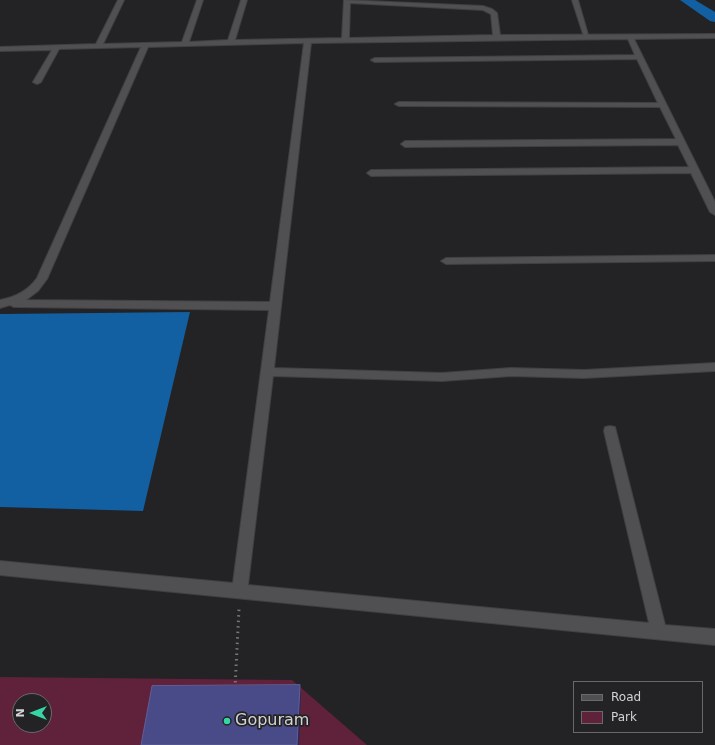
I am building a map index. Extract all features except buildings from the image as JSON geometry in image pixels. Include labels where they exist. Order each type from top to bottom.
[{"type":"street","points":[[99,46],[121,0]]},
{"type":"street","points":[[185,43],[200,0]]},
{"type":"street","points":[[231,42],[244,0]]},
{"type":"street","points":[[345,39],[347,0],[483,8],[494,13],[498,36]]},
{"type":"street","points":[[0,49],[498,36],[715,36]]},
{"type":"street","points":[[630,37],[715,212]]},
{"type":"street","points":[[240,591],[308,40]]},
{"type":"street","points":[[3,303],[19,299],[28,294],[38,286],[42,279],[145,45]]},
{"type":"street","points":[[37,82],[57,47]]},
{"type":"street","points":[[375,60],[640,57]]},
{"type":"street","points":[[399,104],[663,105]]},
{"type":"street","points":[[406,144],[681,142]]},
{"type":"street","points":[[371,173],[695,170]]},
{"type":"street","points":[[446,261],[715,258]]},
{"type":"street","points":[[3,303],[275,306]]},
{"type":"street","points":[[267,372],[442,377],[510,372],[584,374],[715,367]]},
{"type":"street","points":[[610,431],[659,632]]},
{"type":"street","points":[[0,568],[715,637]]},
{"type":"lane","points":[[575,0],[587,37]]},
{"type":"path","points":[[235,693],[240,591]]},
{"type":"green space","points":[[0,677],[292,680],[367,745],[0,745]]},
{"type":"water","points":[[190,312],[143,511],[0,507],[0,314]]},
{"type":"waterway","points":[[686,0],[715,18]]},
{"type":"place","name":"Gopuram","points":[[227,721]]}]
